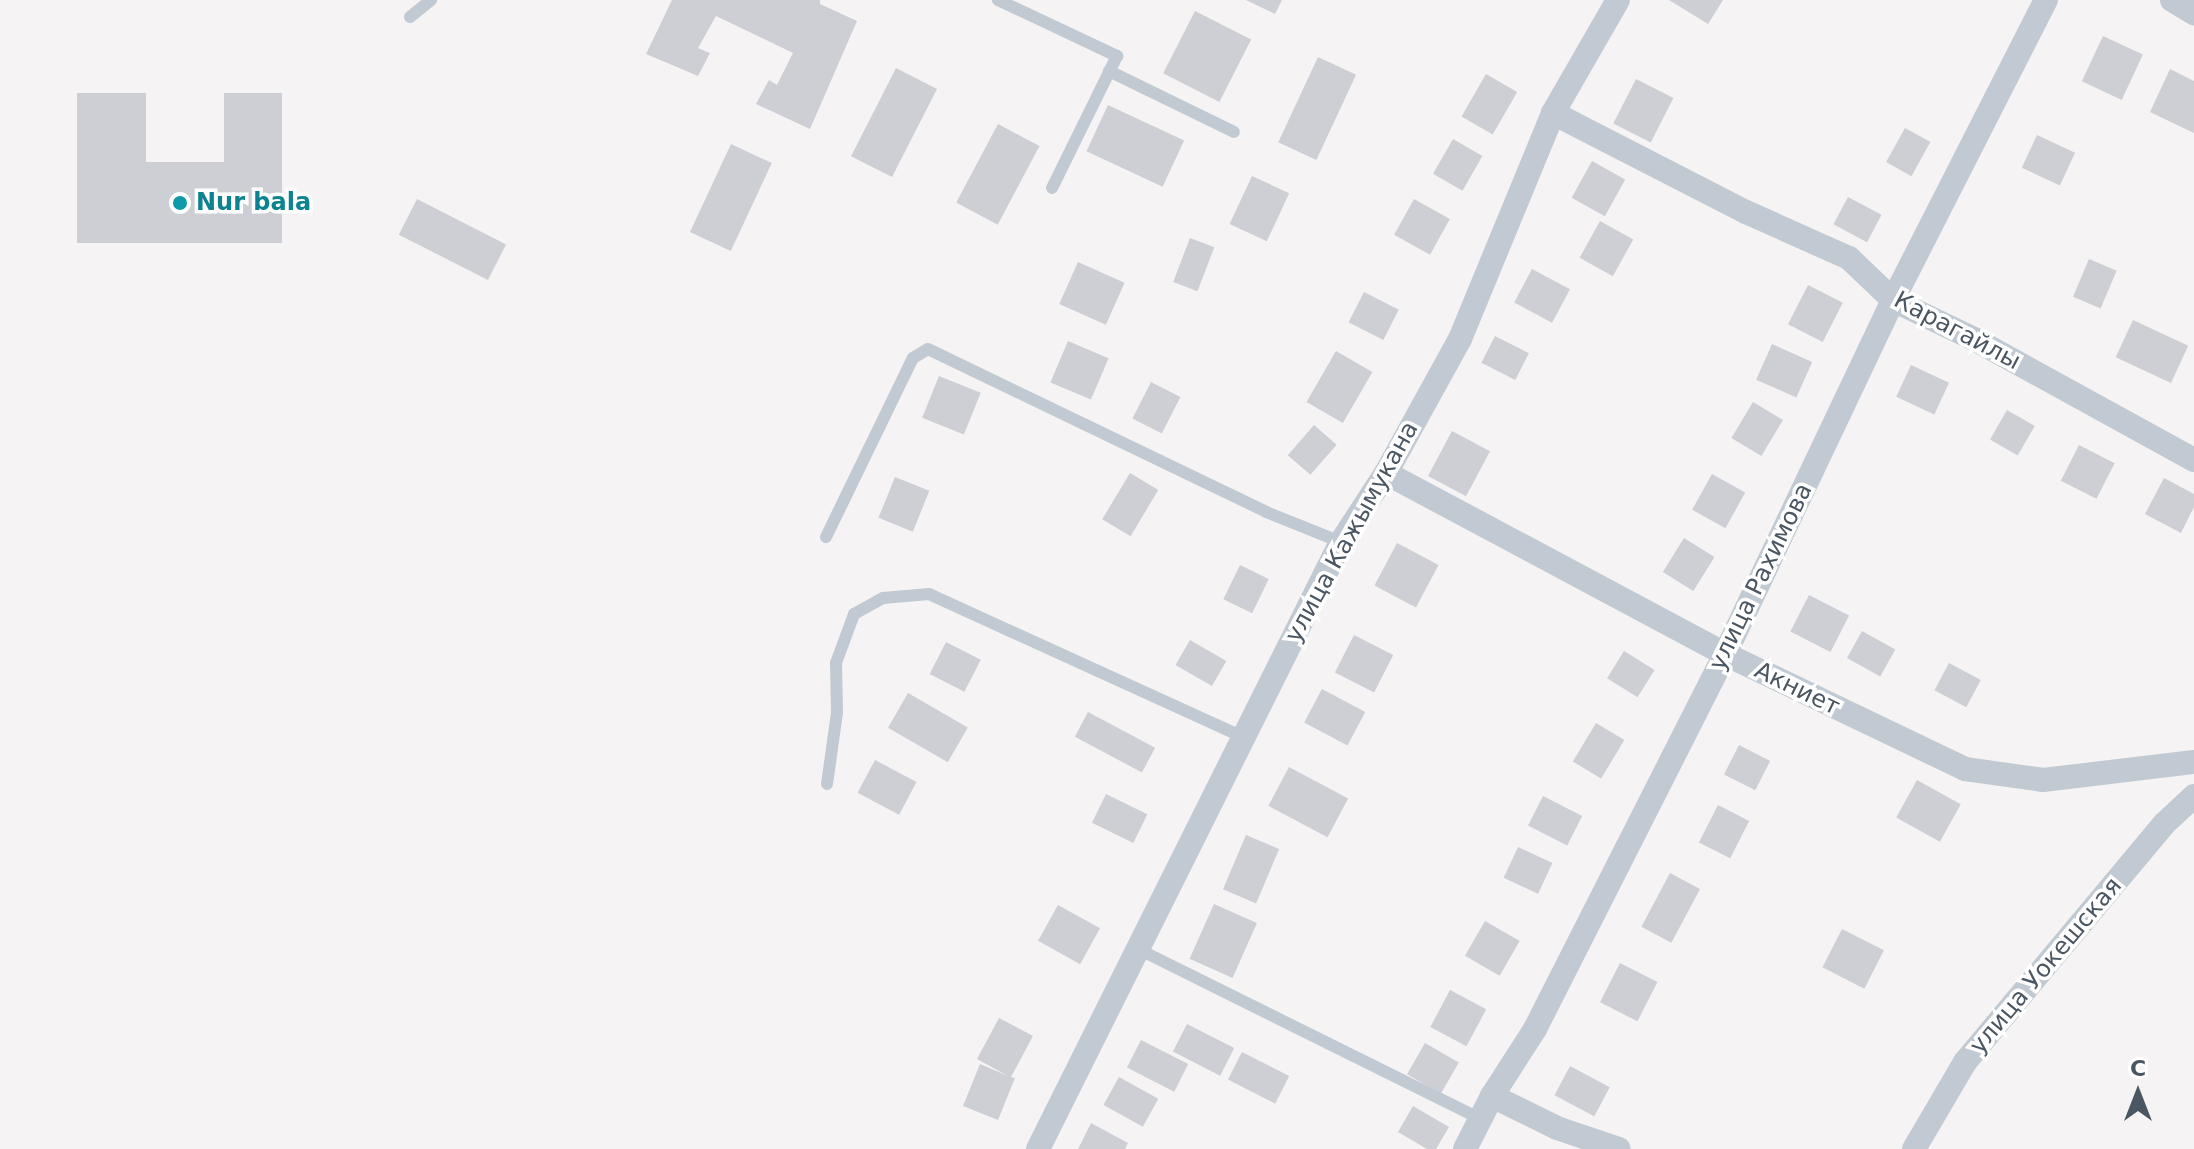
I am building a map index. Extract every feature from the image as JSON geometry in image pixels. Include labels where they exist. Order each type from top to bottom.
[{"type":"street","name":"улица Кажымукана","points":[[1038,1149],[1341,542],[1386,473],[1460,339],[1553,113],[1618,0]]},
{"type":"street","name":"улица Рахимова","points":[[1465,1149],[1492,1096],[1535,1029],[1725,654],[1893,300],[2046,0]]},
{"type":"street","points":[[2172,0],[2194,13]]},
{"type":"street","name":"Карагайлы","points":[[1553,113],[1746,212],[1849,258],[1893,300],[1974,339],[2194,460]]},
{"type":"street","name":"Акниет","points":[[1386,473],[1725,654],[1965,769],[2043,780],[2194,762]]},
{"type":"street","name":"улица Уокешская","points":[[1914,1149],[1965,1062],[2164,824],[2194,796]]},
{"type":"street","points":[[1492,1096],[1557,1128],[1619,1149]]},
{"type":"lane","points":[[410,17],[431,0]]},
{"type":"lane","points":[[998,0],[1117,56],[1052,188]]},
{"type":"lane","points":[[1109,71],[1234,132]]},
{"type":"lane","points":[[826,537],[913,358],[928,349],[1266,512],[1341,542]]},
{"type":"lane","points":[[827,784],[837,713],[836,663],[854,614],[883,598],[929,594],[1243,737]]},
{"type":"lane","points":[[1136,948],[1480,1119]]},
{"type":"building","points":[[672,0],[820,0],[820,4],[857,21],[810,129],[756,104],[769,80],[777,85],[793,53],[716,16],[698,48],[710,53],[698,76],[646,54]]},
{"type":"building","points":[[1246,0],[1282,0],[1275,14]]},
{"type":"building","points":[[1669,0],[1723,0],[1708,24]]},
{"type":"building","points":[[1195,11],[1251,40],[1219,102],[1163,73]]},
{"type":"building","points":[[2103,36],[2143,55],[2122,100],[2082,81]]},
{"type":"building","points":[[1318,57],[1356,75],[1316,160],[1278,142]]},
{"type":"building","points":[[896,68],[937,89],[892,177],[851,156]]},
{"type":"building","points":[[2170,69],[2194,81],[2194,133],[2150,112]]},
{"type":"building","points":[[1486,74],[1517,92],[1493,134],[1462,116]]},
{"type":"building","points":[[1636,79],[1673,98],[1651,143],[1613,124]]},
{"type":"building","name":"Nur bala","points":[[77,93],[146,93],[146,162],[224,162],[224,93],[282,93],[282,243],[77,243]]},
{"type":"building","points":[[1108,105],[1184,140],[1163,187],[1086,151]]},
{"type":"building","points":[[998,124],[1039,146],[998,225],[956,203]]},
{"type":"building","points":[[1905,128],[1930,142],[1911,176],[1886,162]]},
{"type":"building","points":[[2037,135],[2075,153],[2060,185],[2022,168]]},
{"type":"building","points":[[1453,139],[1482,156],[1462,191],[1433,174]]},
{"type":"building","points":[[731,144],[772,163],[731,251],[690,232]]},
{"type":"building","points":[[1592,161],[1625,179],[1605,216],[1572,198]]},
{"type":"building","points":[[1252,176],[1289,193],[1267,241],[1230,224]]},
{"type":"building","points":[[1848,197],[1882,215],[1867,242],[1833,224]]},
{"type":"building","points":[[417,199],[506,244],[488,280],[399,235]]},
{"type":"building","points":[[1414,199],[1450,219],[1430,255],[1394,235]]},
{"type":"building","points":[[1600,221],[1633,239],[1613,276],[1580,258]]},
{"type":"building","points":[[1190,238],[1214,247],[1197,291],[1173,282]]},
{"type":"building","points":[[2089,259],[2117,271],[2101,308],[2073,297]]},
{"type":"building","points":[[1078,262],[1125,283],[1106,325],[1059,304]]},
{"type":"building","points":[[1532,269],[1570,289],[1552,323],[1514,303]]},
{"type":"building","points":[[1808,285],[1843,303],[1823,342],[1788,324]]},
{"type":"building","points":[[1364,292],[1399,310],[1383,340],[1349,322]]},
{"type":"building","points":[[2133,320],[2188,346],[2171,383],[2116,357]]},
{"type":"building","points":[[1495,336],[1529,353],[1515,380],[1481,363]]},
{"type":"building","points":[[1068,341],[1109,358],[1091,400],[1050,382]]},
{"type":"building","points":[[1772,344],[1812,362],[1796,398],[1756,380]]},
{"type":"building","points":[[1336,351],[1372,372],[1343,423],[1306,402]]},
{"type":"building","points":[[1911,365],[1949,383],[1934,414],[1896,397]]},
{"type":"building","points":[[939,376],[981,393],[964,435],[922,418]]},
{"type":"building","points":[[1151,382],[1180,397],[1162,434],[1132,419]]},
{"type":"building","points":[[1753,402],[1783,420],[1761,456],[1731,438]]},
{"type":"building","points":[[2007,410],[2035,426],[2018,455],[1990,439]]},
{"type":"building","points":[[1314,425],[1337,445],[1310,475],[1288,455]]},
{"type":"building","points":[[1452,431],[1490,451],[1466,496],[1428,476]]},
{"type":"building","points":[[2079,445],[2115,463],[2096,499],[2061,481]]},
{"type":"building","points":[[1130,473],[1158,490],[1130,536],[1102,519]]},
{"type":"building","points":[[1712,474],[1745,492],[1725,528],[1692,510]]},
{"type":"building","points":[[895,477],[929,491],[913,532],[879,518]]},
{"type":"building","points":[[2164,478],[2194,494],[2194,507],[2181,533],[2145,514]]},
{"type":"building","points":[[1684,538],[1715,557],[1693,591],[1663,572]]},
{"type":"building","points":[[1397,543],[1438,565],[1416,607],[1374,585]]},
{"type":"building","points":[[1240,565],[1269,579],[1252,613],[1223,599]]},
{"type":"building","points":[[1809,595],[1849,615],[1830,652],[1790,632]]},
{"type":"building","points":[[1862,631],[1895,649],[1880,677],[1847,658]]},
{"type":"building","points":[[1354,635],[1393,655],[1374,692],[1335,672]]},
{"type":"building","points":[[1190,640],[1226,661],[1212,686],[1176,665]]},
{"type":"building","points":[[946,642],[981,660],[964,692],[930,674]]},
{"type":"building","points":[[1624,651],[1655,670],[1638,697],[1607,678]]},
{"type":"building","points":[[1949,663],[1981,680],[1966,707],[1934,690]]},
{"type":"building","points":[[1322,689],[1365,712],[1347,746],[1304,723]]},
{"type":"building","points":[[908,693],[968,728],[948,762],[888,728]]},
{"type":"building","points":[[1088,712],[1155,748],[1142,772],[1075,737]]},
{"type":"building","points":[[1596,723],[1624,740],[1601,779],[1573,762]]},
{"type":"building","points":[[1739,745],[1770,761],[1755,790],[1724,774]]},
{"type":"building","points":[[875,760],[916,782],[899,815],[858,793]]},
{"type":"building","points":[[1289,767],[1348,798],[1328,837],[1268,806]]},
{"type":"building","points":[[1917,780],[1961,804],[1940,842],[1896,818]]},
{"type":"building","points":[[1106,794],[1147,814],[1133,843],[1092,823]]},
{"type":"building","points":[[1543,796],[1582,816],[1567,845],[1528,825]]},
{"type":"building","points":[[1718,805],[1749,821],[1730,858],[1699,842]]},
{"type":"building","points":[[1246,835],[1279,849],[1256,903],[1223,889]]},
{"type":"building","points":[[1518,847],[1552,863],[1538,894],[1504,878]]},
{"type":"building","points":[[1670,873],[1700,889],[1671,943],[1641,927]]},
{"type":"building","points":[[1214,904],[1257,923],[1233,978],[1190,959]]},
{"type":"building","points":[[1058,905],[1100,928],[1080,964],[1038,941]]},
{"type":"building","points":[[1485,921],[1520,941],[1500,976],[1465,956]]},
{"type":"building","points":[[1842,929],[1884,950],[1864,989],[1822,967]]},
{"type":"building","points":[[1620,963],[1657,982],[1637,1021],[1600,1002]]},
{"type":"building","points":[[1450,990],[1486,1009],[1466,1046],[1430,1027]]},
{"type":"building","points":[[999,1018],[1033,1036],[1011,1077],[1015,1078],[998,1120],[963,1106],[980,1064],[1008,1076],[977,1059]]},
{"type":"building","points":[[1187,1024],[1234,1048],[1220,1076],[1173,1052]]},
{"type":"building","points":[[1141,1040],[1188,1064],[1174,1092],[1127,1068]]},
{"type":"building","points":[[1425,1043],[1459,1062],[1441,1094],[1407,1074]]},
{"type":"building","points":[[1242,1052],[1289,1076],[1275,1104],[1228,1080]]},
{"type":"building","points":[[1570,1066],[1610,1087],[1594,1116],[1555,1095]]},
{"type":"building","points":[[1119,1077],[1158,1099],[1143,1127],[1103,1105]]},
{"type":"building","points":[[1413,1106],[1449,1127],[1436,1149],[1427,1149],[1398,1132]]},
{"type":"building","points":[[1091,1123],[1128,1143],[1125,1149],[1078,1149]]},
{"type":"place","name":"Nur bala","points":[[180,203]]}]
